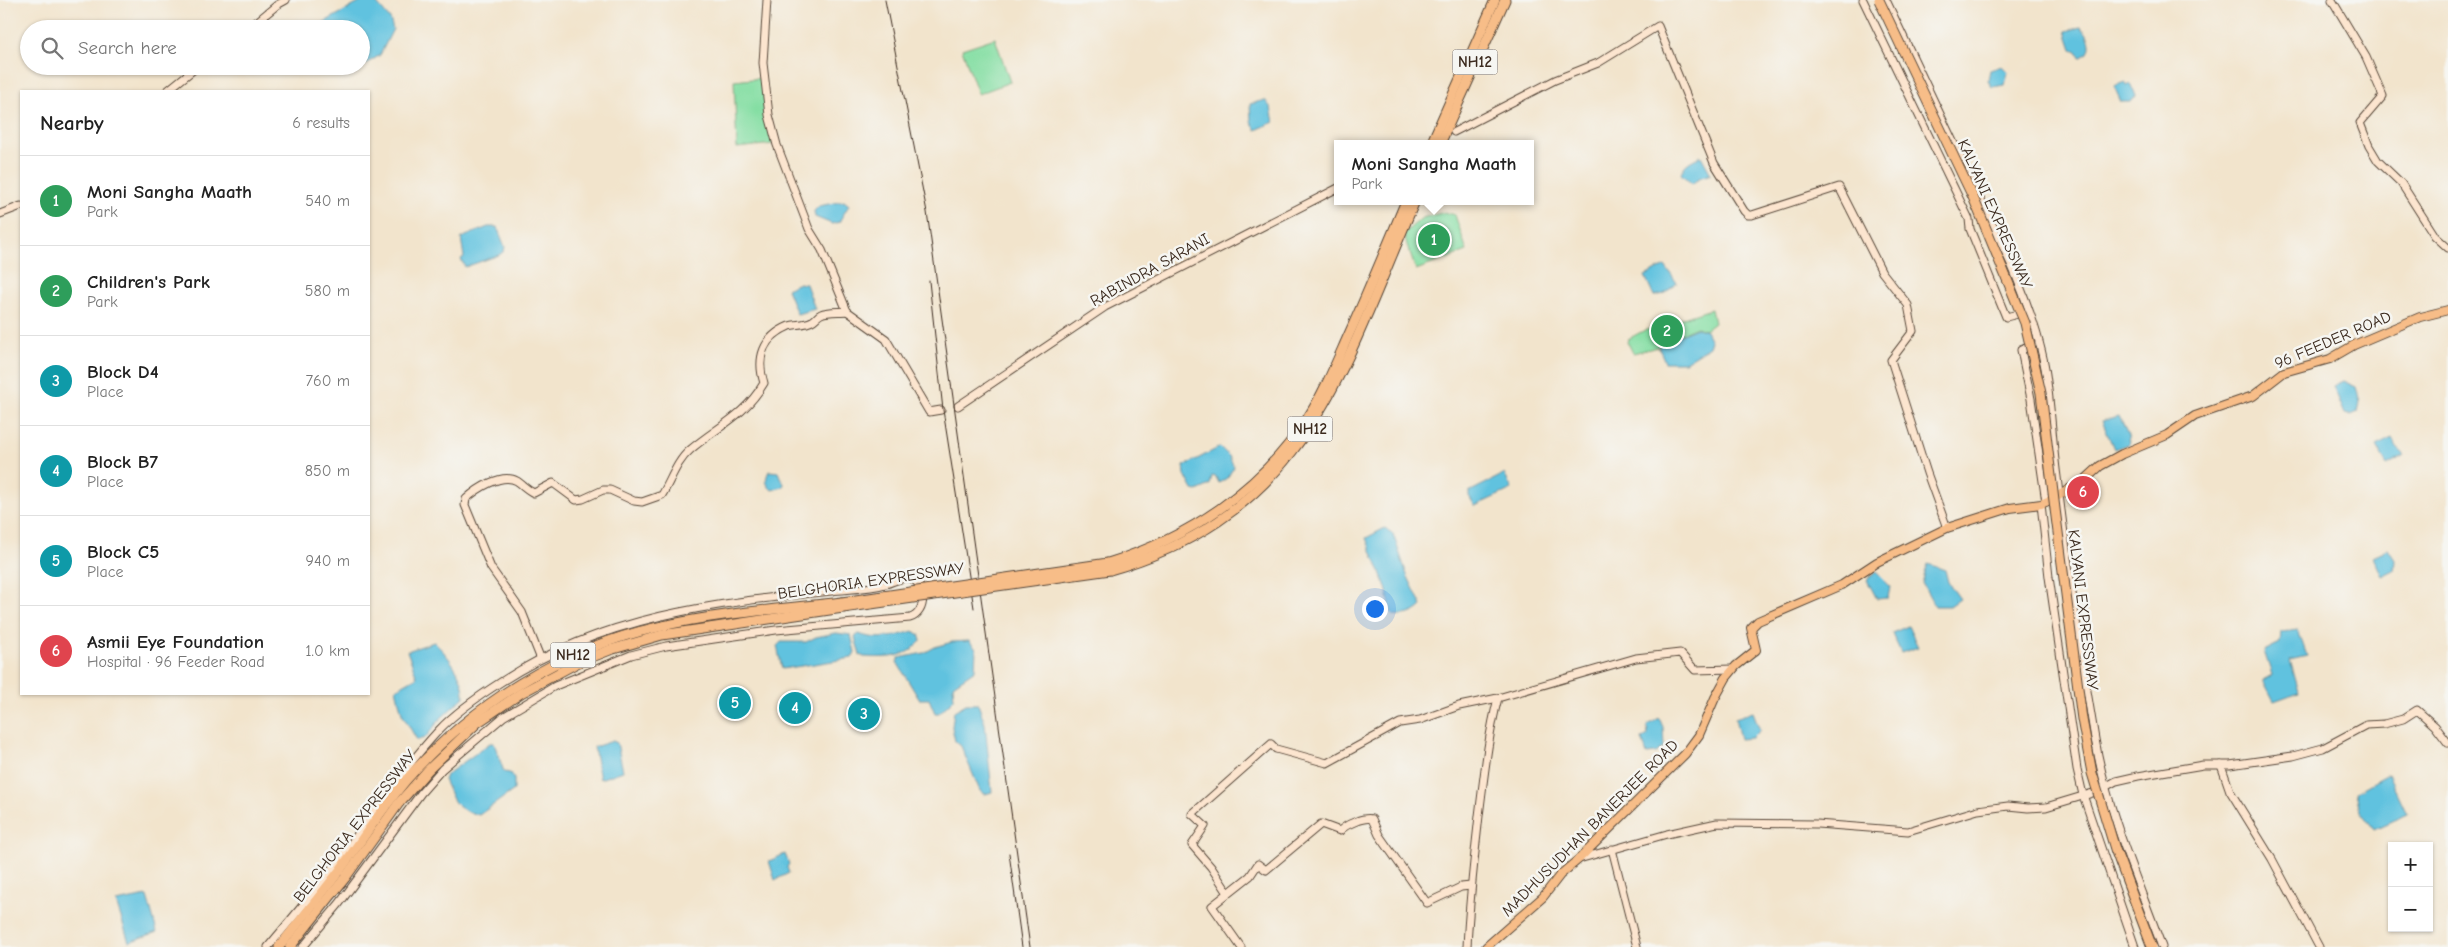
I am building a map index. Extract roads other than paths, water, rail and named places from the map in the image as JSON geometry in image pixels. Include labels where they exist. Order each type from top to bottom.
[{"type":"highway","name":"NH12","points":[[1433,140],[1495,0]]},
{"type":"highway","name":"NH12","points":[[1442,140],[1505,0]]},
{"type":"highway","name":"KALYANI EXPRESSWAY","points":[[1879,0],[1973,197],[2016,297],[2030,341],[2042,393],[2082,719],[2096,792],[2152,947]]},
{"type":"highway","name":"BELGHORIA EXPRESSWAY","points":[[1108,567],[1157,546],[1198,524],[1238,496],[1281,454],[1307,419],[1334,367],[1404,205]]},
{"type":"highway","name":"BELGHORIA EXPRESSWAY","points":[[290,947],[330,884],[393,796],[433,752],[467,720],[535,674],[602,644],[660,627],[843,605],[1108,567],[1162,553],[1203,532],[1261,488],[1296,448],[1314,422],[1338,378],[1413,205]]},
{"type":"highway","name":"BELGHORIA EXPRESSWAY","points":[[278,947],[330,884]]},
{"type":"main road","name":"96 FEEDER ROAD","points":[[2046,502],[2087,478],[2100,466],[2167,434],[2196,416],[2253,396],[2284,372],[2330,359],[2354,345],[2420,317],[2448,310]]},
{"type":"main road","points":[[1947,528],[2010,508],[2046,502]]},
{"type":"main road","name":"MADHUSUDHAN BANERJEE ROAD","points":[[1486,947],[1506,932],[1529,907],[1543,897],[1560,875],[1580,859],[1693,745],[1714,698],[1733,669],[1756,650],[1750,628],[1758,621],[1842,585],[1877,562],[1947,528]]},
{"type":"street","points":[[259,20],[286,0]]},
{"type":"street","points":[[767,0],[764,77],[770,116],[777,145],[809,229],[822,250],[848,311],[886,339],[930,412],[941,410]]},
{"type":"street","points":[[1862,0],[1969,220],[1970,229],[2006,317],[2029,312]]},
{"type":"street","name":"KALYANI EXPRESSWAY","points":[[1886,0],[1979,193],[2029,312],[2044,367],[2059,495],[2095,740],[2105,786],[2162,947]]},
{"type":"street","points":[[2332,0],[2366,57],[2383,96],[2360,123],[2369,146],[2378,160],[2401,183],[2435,236],[2448,248]]},
{"type":"street","points":[[1454,132],[1555,80],[1598,63],[1658,26],[1714,163],[1748,215],[1839,187],[1882,272],[1908,304],[1913,331],[1891,360],[1927,473],[1947,528]]},
{"type":"street","points":[[168,90],[187,75]]},
{"type":"street","name":"RABINDRA SARANI","points":[[958,406],[1105,307],[1334,190]]},
{"type":"street","points":[[0,214],[20,206]]},
{"type":"street","points":[[540,657],[522,612],[491,568],[465,505],[466,500],[498,480],[510,479],[516,480],[528,491],[534,493],[553,483],[576,500],[603,490],[610,490],[629,500],[642,502],[662,495],[676,469],[689,451],[729,423],[758,394],[764,383],[760,360],[763,350],[770,340],[780,331],[791,326],[811,322],[822,313],[848,311]]},
{"type":"street","points":[[2038,343],[2021,350],[2031,399],[2046,502],[2048,568],[2061,648],[2070,731],[2083,796],[2135,947]]},
{"type":"street","points":[[268,947],[330,884],[372,811],[439,730],[478,696],[540,657],[618,626],[683,610],[871,587],[906,578],[916,582],[923,598],[920,610],[910,618],[776,630],[666,646],[613,662],[540,695],[488,728],[442,769],[421,793],[339,904],[303,947]]},
{"type":"street","points":[[1228,893],[1211,867],[1192,845],[1205,826],[1192,814],[1271,744],[1276,749],[1327,763],[1400,723],[1420,720],[1459,706],[1498,698],[1642,657],[1680,653],[1695,670],[1733,669]]},
{"type":"street","points":[[1467,947],[1471,886],[1491,728],[1498,698]]},
{"type":"street","points":[[1580,859],[1612,849],[1717,823],[1817,824],[1908,832],[1978,810],[2008,806],[2046,807],[2096,792],[2105,786],[2138,776],[2203,765],[2222,765],[2292,756],[2323,748],[2366,725],[2384,724],[2403,719],[2416,710],[2435,726],[2448,743]]},
{"type":"street","points":[[2222,765],[2230,791],[2272,859],[2319,947]]},
{"type":"street","points":[[1241,947],[1212,906],[1250,876],[1258,864],[1266,870],[1321,824],[1340,831],[1348,825],[1369,818],[1375,822],[1379,835],[1427,903],[1461,886],[1471,886]]},
{"type":"street","points":[[1612,849],[1637,947]]},
{"type":"water","points":[[364,0],[374,0],[390,19],[393,29],[380,55],[370,62],[370,20],[328,20]]},
{"type":"water","points":[[2081,27],[2088,36],[2090,46],[2088,53],[2080,58],[2077,51],[2072,49],[2066,31]]},
{"type":"water","points":[[2002,66],[2008,72],[2005,85],[1992,87],[1988,80],[1990,70]]},
{"type":"water","points":[[2125,82],[2126,86],[2131,84],[2136,96],[2131,102],[2121,102],[2114,86]]},
{"type":"water","points":[[1265,100],[1271,108],[1274,122],[1256,130],[1251,121],[1250,104]]},
{"type":"water","points":[[1701,156],[1711,174],[1699,178],[1692,184],[1681,174],[1682,170],[1691,161]]},
{"type":"water","points":[[844,201],[849,205],[839,222],[832,224],[815,217],[814,211],[819,206]]},
{"type":"water","points":[[488,227],[497,227],[505,247],[504,251],[499,255],[465,267],[461,259],[464,257],[461,238]]},
{"type":"water","points":[[1665,266],[1677,283],[1664,294],[1654,296],[1645,276]]},
{"type":"water","points":[[799,283],[806,284],[815,309],[797,314],[787,289]]},
{"type":"water","points":[[1697,328],[1706,331],[1711,341],[1709,347],[1685,362],[1665,362],[1659,348],[1661,343]]},
{"type":"water","points":[[2343,381],[2356,387],[2360,402],[2358,412],[2351,415],[2345,414],[2333,386]]},
{"type":"water","points":[[2119,416],[2128,435],[2129,444],[2114,449],[2102,421]]},
{"type":"water","points":[[2392,438],[2397,448],[2405,455],[2387,465],[2376,446]]},
{"type":"water","points":[[1220,447],[1229,456],[1234,467],[1227,478],[1219,483],[1216,477],[1212,476],[1210,485],[1197,491],[1193,490],[1185,475],[1184,466]]},
{"type":"water","points":[[769,471],[779,472],[784,484],[783,487],[772,490],[768,486],[766,481]]},
{"type":"water","points":[[1504,474],[1512,489],[1475,506],[1469,496],[1469,492]]},
{"type":"water","points":[[1385,528],[1393,534],[1407,575],[1422,606],[1408,614],[1392,615],[1386,587],[1366,538]]},
{"type":"water","points":[[2388,549],[2395,560],[2394,570],[2382,576],[2373,556]]},
{"type":"water","points":[[1928,564],[1945,570],[1948,582],[1960,599],[1950,606],[1935,606],[1922,583]]},
{"type":"water","points":[[1876,572],[1890,586],[1888,598],[1877,599],[1867,580]]},
{"type":"water","points":[[1908,626],[1918,647],[1901,653],[1892,633]]},
{"type":"water","points":[[2298,630],[2307,656],[2290,660],[2299,692],[2274,701],[2263,680],[2272,675],[2264,651],[2280,643],[2281,632]]},
{"type":"water","points":[[913,631],[919,634],[921,641],[909,651],[888,657],[864,657],[860,655],[855,637],[859,634],[886,637]]},
{"type":"water","points":[[836,633],[851,635],[855,652],[852,658],[782,669],[777,646],[781,642],[806,642],[816,637]]},
{"type":"water","points":[[969,641],[976,649],[975,670],[953,685],[954,699],[939,713],[935,713],[929,699],[919,699],[897,662],[899,658],[924,653],[935,647],[952,642]]},
{"type":"water","points":[[434,642],[445,653],[459,674],[464,689],[464,697],[441,718],[425,738],[417,740],[402,714],[396,689],[417,677],[407,651]]},
{"type":"water","points":[[966,704],[978,704],[985,724],[992,792],[985,794],[980,791],[961,746],[955,741],[952,727],[954,711]]},
{"type":"water","points":[[1753,712],[1760,730],[1752,738],[1740,739],[1735,718]]},
{"type":"water","points":[[1659,718],[1663,727],[1664,747],[1656,753],[1647,754],[1642,739],[1648,735],[1647,726]]},
{"type":"water","points":[[613,741],[617,743],[623,771],[600,779],[594,747]]},
{"type":"water","points":[[490,743],[494,743],[504,772],[510,773],[514,779],[514,790],[479,815],[464,810],[456,804],[444,780],[446,775]]},
{"type":"water","points":[[2388,774],[2407,814],[2374,829],[2360,811],[2356,792]]},
{"type":"water","points":[[785,854],[789,864],[787,867],[789,873],[775,880],[769,861]]},
{"type":"water","points":[[147,896],[157,932],[129,942],[116,902]]},
{"type":"railway","points":[[885,0],[927,212],[1030,947]]},
{"type":"railway","points":[[929,281],[943,410],[974,608]]},
{"type":"railway","points":[[1009,853],[1022,947]]},
{"type":"place","name":"Moni Sangha Maath","points":[[1434,240]]},
{"type":"place","name":"Children's Park","points":[[1667,331]]},
{"type":"place","name":"Asmii Eye Foundation","points":[[2083,492]]},
{"type":"place","name":"Block C5","points":[[735,703]]},
{"type":"place","name":"Block B7","points":[[795,708]]},
{"type":"place","name":"Block D4","points":[[864,714]]}]
